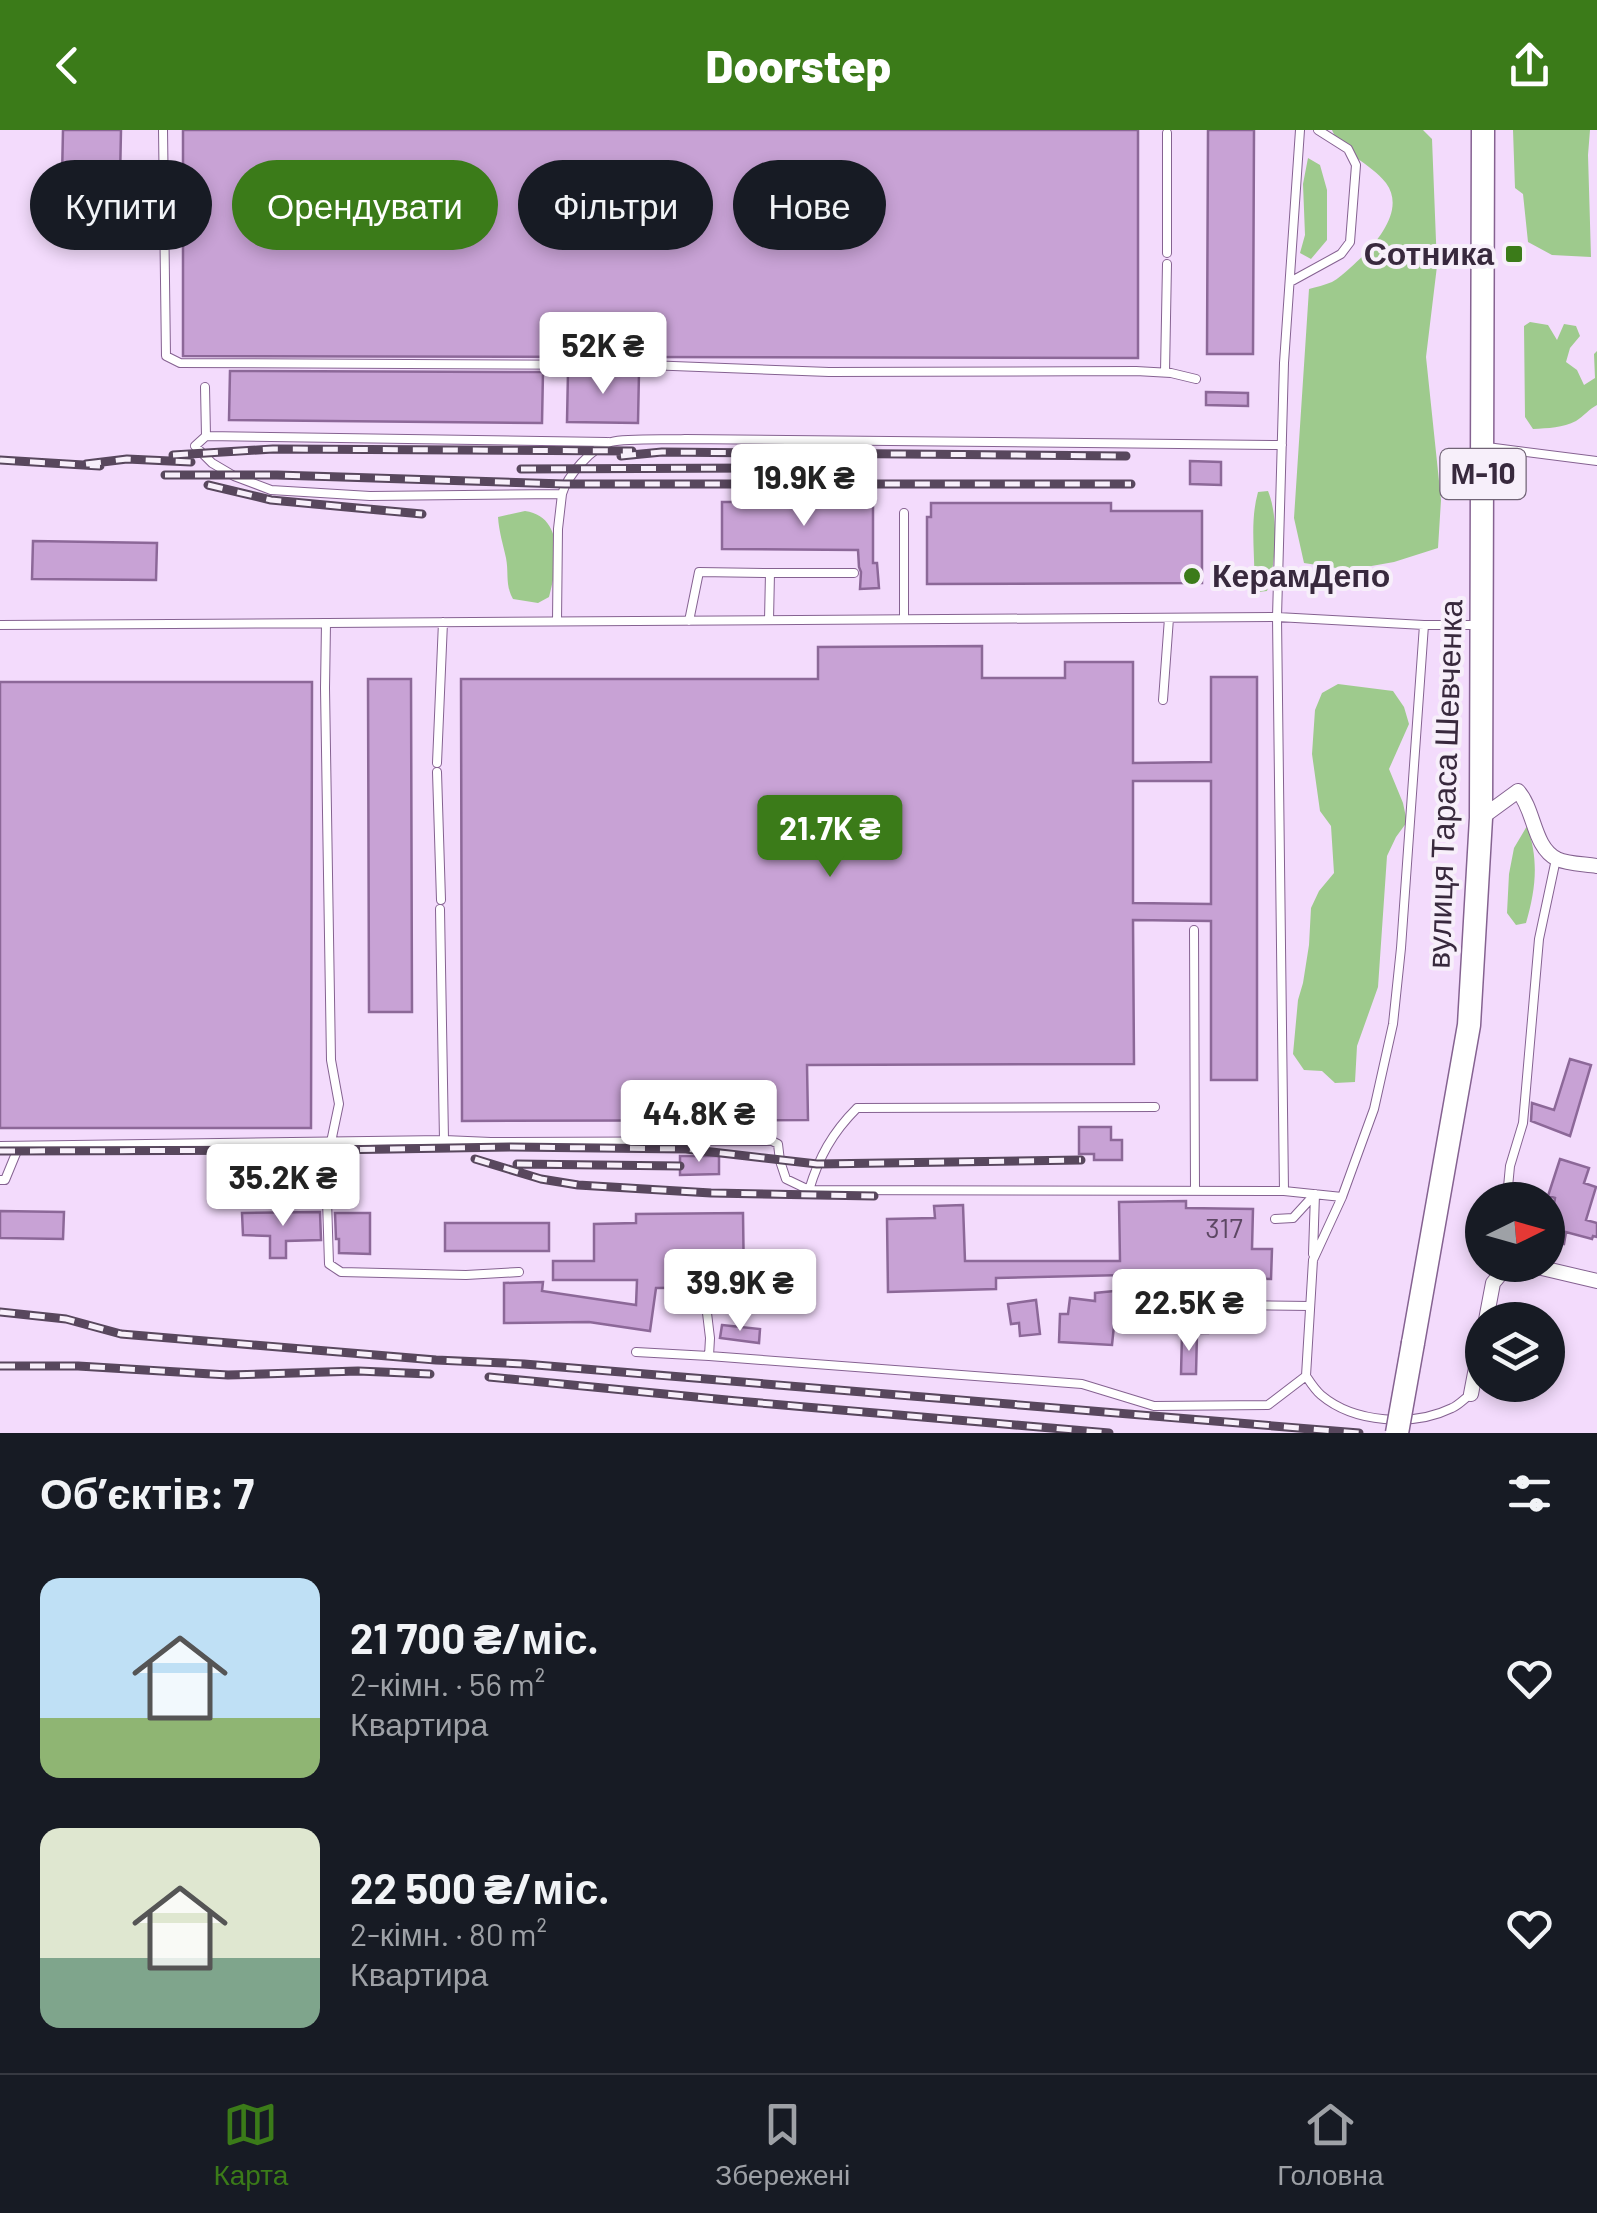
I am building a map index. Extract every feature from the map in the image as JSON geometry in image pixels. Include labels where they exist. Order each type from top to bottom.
[{"type":"main road","name":"вулиця Тараса Шевченка","points":[[1398,1433],[1469,1025],[1480,818],[1483,625],[1482,130]]},
{"type":"street","points":[[1480,818],[1518,791],[1527,800],[1541,843],[1556,858],[1597,866]]},
{"type":"street","points":[[1565,1273],[1597,1281]]},
{"type":"lane","points":[[163,130],[166,356],[180,362],[646,365],[830,372],[1165,372],[1196,379]]},
{"type":"lane","points":[[1284,1191],[1278,617],[1282,445],[1300,130]]},
{"type":"lane","points":[[1290,282],[1340,254],[1350,242],[1356,165],[1348,149],[1318,130]]},
{"type":"lane","points":[[1167,253],[1168,132]]},
{"type":"lane","points":[[1165,372],[1167,264]]},
{"type":"lane","points":[[206,387],[206,436]]},
{"type":"lane","points":[[562,494],[370,496],[270,490],[234,476],[212,463],[195,446],[206,436],[1282,445]]},
{"type":"lane","points":[[557,622],[562,494],[574,468],[608,442]]},
{"type":"lane","points":[[1483,447],[1597,461]]},
{"type":"lane","points":[[904,513],[904,619]]},
{"type":"lane","points":[[689,621],[699,572],[854,574]]},
{"type":"lane","points":[[769,620],[770,573]]},
{"type":"lane","points":[[0,625],[1278,617],[1483,625]]},
{"type":"lane","points":[[1162,700],[1169,618]]},
{"type":"lane","points":[[443,622],[437,767],[444,1140]]},
{"type":"lane","points":[[326,623],[331,1060],[340,1104],[331,1142],[327,1200],[329,1264],[342,1272],[520,1272]]},
{"type":"lane","points":[[1313,1260],[1374,1110],[1393,1024],[1424,625]]},
{"type":"lane","points":[[1508,1182],[1523,1123],[1540,939],[1556,858]]},
{"type":"lane","points":[[1194,930],[1195,1190]]},
{"type":"lane","points":[[809,1190],[827,1144],[857,1108],[1155,1107]]},
{"type":"lane","points":[[0,1146],[444,1140],[772,1141],[778,1144],[786,1179],[809,1190],[1284,1191],[1342,1196]]},
{"type":"lane","points":[[0,1180],[5,1180],[19,1146]]},
{"type":"lane","points":[[1275,1218],[1293,1218],[1315,1194]]},
{"type":"lane","points":[[1315,1194],[1306,1376],[1319,1394],[1358,1414],[1392,1420],[1436,1414],[1465,1399]]},
{"type":"lane","points":[[1226,1305],[1310,1306]]},
{"type":"lane","points":[[708,1313],[709,1356]]},
{"type":"lane","points":[[636,1352],[1082,1384],[1154,1406],[1268,1405],[1306,1376]]},
{"type":"green space","points":[[1332,130],[1423,130],[1432,139],[1437,266],[1426,357],[1441,500],[1438,548],[1394,562],[1349,570],[1304,563],[1294,518],[1309,289],[1334,281],[1376,241],[1390,218],[1392,195],[1386,183],[1342,146]]},
{"type":"green space","points":[[1513,130],[1590,130],[1591,257],[1552,255],[1528,242],[1523,194],[1515,188]]},
{"type":"green space","points":[[1308,158],[1320,165],[1327,190],[1327,240],[1311,259],[1300,253],[1305,235],[1303,184]]},
{"type":"green space","points":[[1530,322],[1548,325],[1557,340],[1564,324],[1576,326],[1580,336],[1570,348],[1566,362],[1577,370],[1584,385],[1595,378],[1597,351],[1597,405],[1571,423],[1533,429],[1525,417],[1524,326]]},
{"type":"green space","points":[[1268,491],[1274,514],[1274,555],[1267,591],[1258,592],[1254,590],[1254,516],[1258,492]]},
{"type":"green space","points":[[525,511],[547,523],[555,545],[549,597],[538,603],[513,599],[499,528],[498,517]]},
{"type":"green space","points":[[1338,684],[1393,691],[1409,724],[1389,769],[1407,822],[1387,856],[1378,987],[1357,1046],[1355,1082],[1335,1083],[1322,1071],[1304,1070],[1293,1054],[1311,908],[1334,873],[1331,826],[1320,811],[1312,754],[1315,710],[1322,693]]},
{"type":"green space","points":[[1527,826],[1535,862],[1534,886],[1526,923],[1516,925],[1507,913],[1509,874],[1514,848]]},
{"type":"building","points":[[63,130],[121,130],[120,160],[62,160]]},
{"type":"building","points":[[183,130],[1138,130],[1138,358],[183,356],[183,250],[212,250],[212,160],[183,160]]},
{"type":"building","points":[[1208,130],[1254,130],[1253,354],[1207,354]]},
{"type":"building","points":[[230,371],[543,372],[542,423],[229,420]]},
{"type":"building","points":[[568,372],[639,372],[638,423],[567,422]]},
{"type":"building","points":[[1206,392],[1248,393],[1248,406],[1206,405]]},
{"type":"building","points":[[1190,461],[1221,462],[1221,485],[1190,484]]},
{"type":"building","points":[[722,502],[873,502],[873,563],[877,563],[879,588],[860,589],[858,550],[722,549]]},
{"type":"building","points":[[931,503],[1111,503],[1111,511],[1202,511],[1202,583],[927,584],[927,517],[931,517]]},
{"type":"building","points":[[33,541],[157,543],[156,580],[32,579]]},
{"type":"building","points":[[982,646],[982,678],[1065,678],[1065,662],[1133,662],[1133,763],[1211,762],[1211,677],[1257,677],[1257,1080],[1211,1080],[1211,921],[1133,920],[1134,1064],[807,1065],[808,1120],[462,1121],[461,679],[818,679],[818,647]],"holes":[[[1133,781],[1211,781],[1211,904],[1133,903]]]},
{"type":"building","points":[[368,679],[411,679],[412,1012],[369,1012]]},
{"type":"building","points":[[0,682],[312,682],[311,1128],[0,1128]]},
{"type":"building","points":[[1570,1059],[1591,1065],[1570,1136],[1531,1121],[1532,1103],[1554,1110]]},
{"type":"building","points":[[1079,1127],[1111,1127],[1111,1140],[1122,1140],[1122,1160],[1094,1160],[1094,1154],[1079,1154]]},
{"type":"building","points":[[680,1156],[719,1156],[719,1174],[680,1175]]},
{"type":"building","points":[[1560,1159],[1589,1168],[1584,1183],[1596,1187],[1586,1220],[1597,1223],[1597,1237],[1566,1232],[1565,1238],[1565,1182],[1553,1182]]},
{"type":"building","points":[[1186,1201],[1186,1208],[1253,1209],[1252,1249],[1272,1249],[1271,1279],[1220,1278],[1220,1321],[1208,1321],[1208,1333],[1193,1333],[1193,1271],[1156,1273],[1158,1308],[1140,1309],[1140,1315],[1115,1316],[1112,1345],[1059,1342],[1060,1314],[1068,1314],[1070,1298],[1095,1301],[1095,1293],[1125,1290],[1124,1275],[996,1278],[996,1289],[888,1292],[887,1219],[935,1218],[934,1206],[963,1205],[965,1261],[1120,1261],[1119,1202]]},
{"type":"building","points":[[0,1211],[64,1212],[63,1239],[0,1238]]},
{"type":"building","points":[[320,1212],[321,1240],[286,1241],[286,1258],[270,1258],[270,1236],[243,1235],[242,1213]]},
{"type":"building","points":[[335,1213],[370,1213],[370,1254],[339,1253]]},
{"type":"building","points":[[743,1213],[744,1287],[656,1288],[650,1331],[589,1322],[504,1323],[504,1283],[543,1282],[542,1291],[636,1305],[637,1280],[553,1280],[553,1261],[594,1261],[594,1224],[636,1223],[636,1214]]},
{"type":"building","points":[[445,1223],[549,1223],[549,1251],[445,1251]]},
{"type":"building","points":[[1036,1300],[1040,1334],[1020,1336],[1019,1323],[1011,1324],[1008,1304]]},
{"type":"building","points":[[722,1325],[760,1329],[759,1343],[720,1338]]},
{"type":"building","points":[[1182,1333],[1197,1334],[1196,1374],[1181,1374]]},
{"type":"railway","points":[[173,455],[273,449],[632,451]]},
{"type":"railway","points":[[621,456],[662,452],[1126,456]]},
{"type":"railway","points":[[86,464],[127,459],[191,462]]},
{"type":"railway","points":[[0,460],[100,466]]},
{"type":"railway","points":[[521,469],[759,468]]},
{"type":"railway","points":[[165,475],[565,484],[1131,484]]},
{"type":"railway","points":[[208,485],[271,500],[422,514]]},
{"type":"railway","points":[[0,1151],[511,1147],[686,1149],[817,1164],[1081,1160]]},
{"type":"railway","points":[[475,1159],[541,1179],[578,1185],[711,1193],[874,1196]]},
{"type":"railway","points":[[517,1164],[680,1166]]},
{"type":"railway","points":[[0,1312],[66,1319],[121,1334],[1359,1433]]},
{"type":"railway","points":[[0,1366],[78,1366],[228,1375],[358,1371],[430,1374]]},
{"type":"railway","points":[[489,1377],[1109,1433]]},
{"type":"place","name":"Сотника","points":[[1514,254]]},
{"type":"place","name":"КерамДепо","points":[[1192,576]]}]
